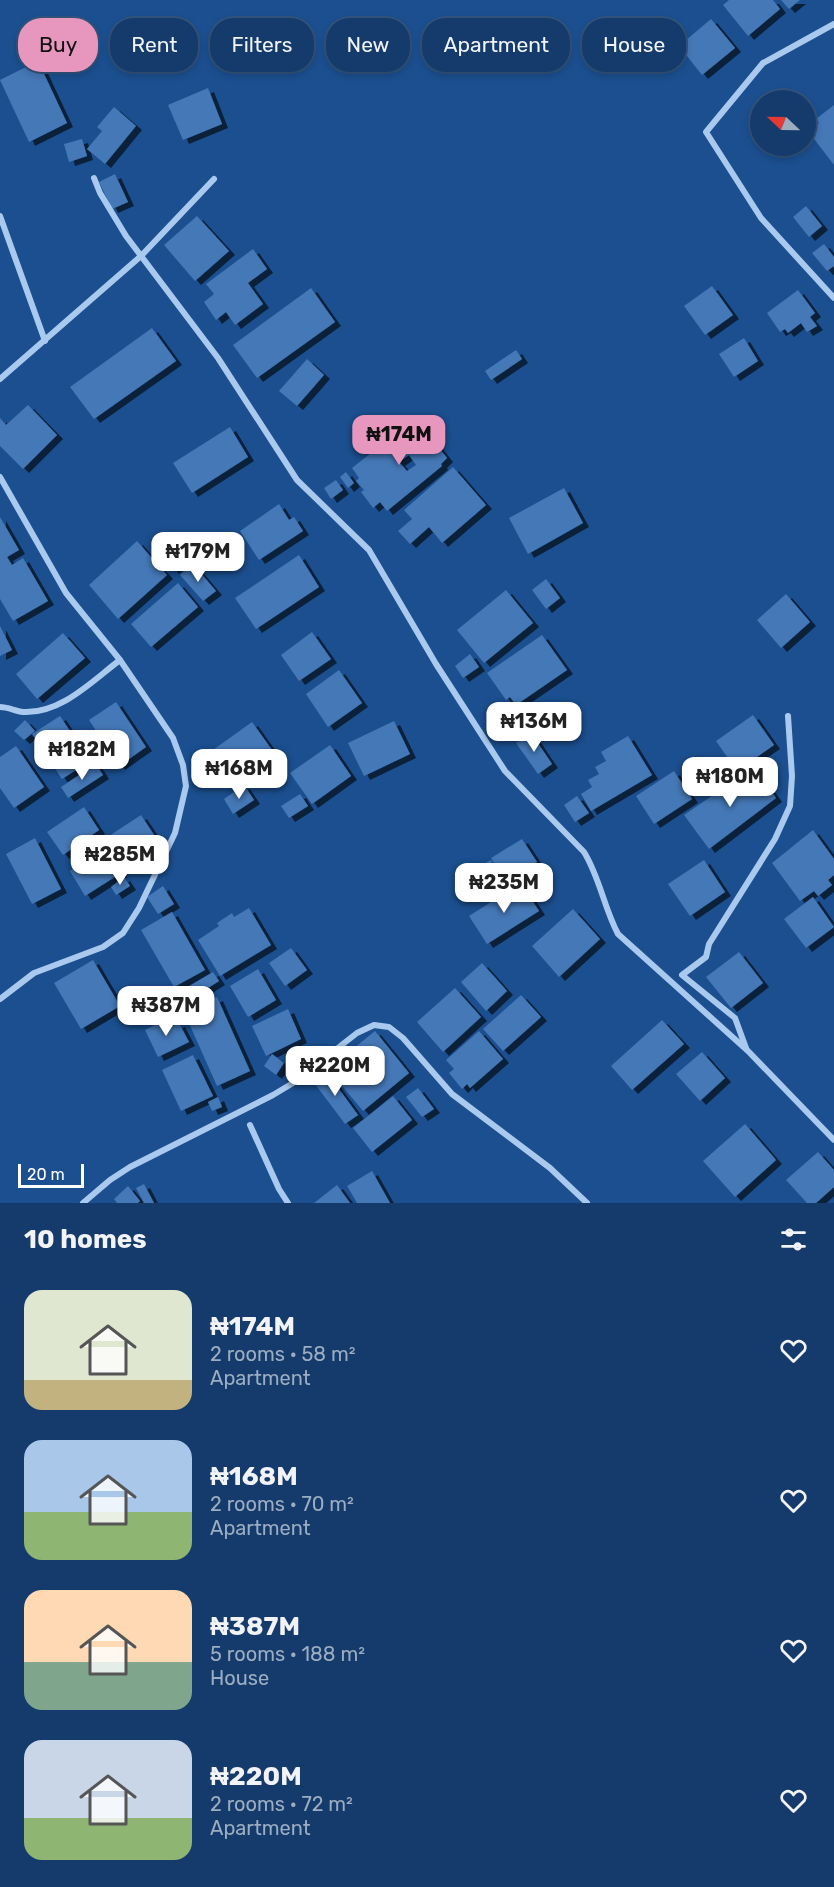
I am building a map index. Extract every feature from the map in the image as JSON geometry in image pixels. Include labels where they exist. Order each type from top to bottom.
[{"type":"street","points":[[834,24],[763,63],[706,132],[760,218],[834,298]]},
{"type":"street","points":[[94,178],[105,202],[141,256],[218,358],[297,480],[369,550],[436,664],[505,771],[584,852],[594,868],[610,919],[618,934],[748,1051],[834,1140]]},
{"type":"street","points":[[0,379],[141,256],[214,179]]},
{"type":"street","points":[[0,216],[45,341]]},
{"type":"street","points":[[0,477],[66,593],[120,660],[173,738],[183,765],[186,786],[175,833],[139,908],[123,933],[103,947],[34,974],[0,999]]},
{"type":"street","points":[[0,707],[22,712],[40,710],[68,700],[120,660]]},
{"type":"street","points":[[748,1051],[735,1018],[682,975],[706,957],[709,944],[775,839],[790,806],[792,776],[788,716]]},
{"type":"street","points":[[83,1203],[110,1180],[130,1167],[293,1083],[357,1034],[374,1025],[390,1027],[403,1038],[452,1094],[550,1168],[587,1203]]},
{"type":"street","points":[[250,1125],[279,1189],[288,1203]]},
{"type":"building","points":[[729,0],[773,0],[780,9],[748,36],[723,5]]},
{"type":"building","points":[[781,0],[800,0],[789,9]]},
{"type":"building","points":[[711,19],[735,48],[702,75],[686,55],[686,40]]},
{"type":"building","points":[[18,71],[43,72],[67,123],[29,142],[0,80]]},
{"type":"building","points":[[208,88],[222,124],[183,140],[168,105]]},
{"type":"building","points":[[834,105],[834,165],[816,141],[816,125],[819,123],[816,119]]},
{"type":"building","points":[[114,107],[136,126],[105,164],[87,149],[102,131],[97,127]]},
{"type":"building","points":[[82,139],[87,156],[69,162],[64,144]]},
{"type":"building","points":[[115,174],[128,202],[112,209],[99,182]]},
{"type":"building","points":[[806,206],[822,226],[809,237],[793,217]]},
{"type":"building","points":[[197,216],[229,251],[195,281],[164,245]]},
{"type":"building","points":[[824,244],[834,257],[834,266],[827,271],[812,253]]},
{"type":"building","points":[[253,249],[267,269],[248,283],[263,304],[235,325],[226,312],[216,320],[204,302],[214,294],[206,284]]},
{"type":"building","points":[[712,286],[733,315],[705,335],[684,306]]},
{"type":"building","points":[[311,288],[335,322],[257,378],[233,345]]},
{"type":"building","points":[[798,290],[815,313],[810,317],[817,326],[807,332],[801,323],[788,333],[785,329],[780,332],[767,313]]},
{"type":"building","points":[[152,328],[176,361],[94,419],[70,387]]},
{"type":"building","points":[[744,338],[758,361],[734,377],[719,354]]},
{"type":"building","points":[[516,350],[522,359],[491,380],[485,371]]},
{"type":"building","points":[[307,359],[324,375],[297,406],[279,391]]},
{"type":"building","points":[[28,405],[57,435],[23,469],[0,446],[0,418],[6,425]]},
{"type":"building","points":[[418,416],[424,424],[417,429],[424,437],[428,434],[447,458],[441,464],[442,466],[387,511],[380,502],[373,508],[361,492],[364,490],[356,481],[359,478],[352,468]],"holes":[[[409,455],[416,465],[407,471],[399,462]]]},
{"type":"building","points":[[230,427],[248,457],[192,493],[173,463]]},
{"type":"building","points":[[453,467],[486,505],[442,543],[429,527],[410,544],[398,531],[412,519],[404,510]]},
{"type":"building","points":[[346,472],[354,483],[348,488],[340,477]]},
{"type":"building","points":[[336,480],[343,490],[331,499],[324,488]]},
{"type":"building","points":[[564,488],[583,523],[528,554],[509,518]]},
{"type":"building","points":[[279,504],[289,520],[294,517],[303,531],[259,560],[240,531]]},
{"type":"building","points":[[0,517],[19,550],[7,557],[12,565],[23,558],[48,601],[13,621],[0,599]]},
{"type":"building","points":[[169,532],[189,556],[173,570],[153,547]]},
{"type":"building","points":[[137,541],[167,575],[118,619],[89,585]]},
{"type":"building","points":[[299,555],[319,587],[256,629],[235,598]]},
{"type":"building","points":[[193,564],[216,591],[203,601],[180,575]]},
{"type":"building","points":[[546,579],[560,598],[546,609],[532,590]]},
{"type":"building","points":[[178,583],[198,607],[151,647],[131,624]]},
{"type":"building","points":[[506,590],[533,623],[484,663],[457,630]]},
{"type":"building","points":[[786,594],[810,622],[781,648],[757,620]]},
{"type":"building","points":[[0,626],[12,650],[0,656]]},
{"type":"building","points":[[312,632],[331,659],[299,681],[281,655]]},
{"type":"building","points":[[63,633],[85,658],[37,699],[16,674]]},
{"type":"building","points":[[542,635],[567,670],[516,705],[510,697],[506,700],[487,673]]},
{"type":"building","points":[[470,654],[479,667],[463,678],[455,666]]},
{"type":"building","points":[[339,670],[362,703],[328,727],[306,694]]},
{"type":"building","points":[[116,702],[146,747],[119,766],[89,720]]},
{"type":"building","points":[[753,715],[774,745],[737,771],[716,741]]},
{"type":"building","points":[[60,716],[90,761],[62,779],[32,734]]},
{"type":"building","points":[[25,720],[35,731],[24,740],[14,731]]},
{"type":"building","points":[[394,721],[410,754],[364,776],[348,743]]},
{"type":"building","points":[[252,722],[272,750],[225,783],[206,755]]},
{"type":"building","points":[[531,733],[552,764],[538,774],[516,743]]},
{"type":"building","points":[[628,736],[652,775],[591,811],[581,794],[592,787],[588,780],[599,774],[595,767],[606,761],[601,752]]},
{"type":"building","points":[[330,745],[351,776],[312,804],[290,773]]},
{"type":"building","points":[[16,746],[44,787],[14,808],[0,788],[0,757]]},
{"type":"building","points":[[96,764],[103,775],[68,798],[61,787]]},
{"type":"building","points":[[754,767],[776,798],[709,849],[684,815]]},
{"type":"building","points":[[674,771],[692,799],[654,824],[636,796]]},
{"type":"building","points":[[244,785],[254,800],[233,814],[224,799]]},
{"type":"building","points":[[300,794],[308,806],[289,818],[281,806]]},
{"type":"building","points":[[577,796],[589,813],[575,822],[564,805]]},
{"type":"building","points":[[84,807],[99,830],[63,855],[47,832]]},
{"type":"building","points":[[141,815],[160,844],[129,865],[109,836]]},
{"type":"building","points":[[813,830],[834,859],[834,875],[828,880],[832,885],[818,896],[814,891],[800,901],[772,863]]},
{"type":"building","points":[[35,838],[61,889],[32,904],[6,854]]},
{"type":"building","points":[[522,839],[537,862],[506,882],[491,858]]},
{"type":"building","points":[[106,848],[121,873],[85,896],[70,871]]},
{"type":"building","points":[[491,860],[504,884],[484,895],[471,871]]},
{"type":"building","points":[[704,860],[725,892],[690,916],[668,884]]},
{"type":"building","points":[[124,877],[130,886],[116,895],[111,887]]},
{"type":"building","points":[[521,883],[539,911],[487,944],[469,916]]},
{"type":"building","points":[[163,886],[174,904],[158,914],[147,897]]},
{"type":"building","points":[[813,897],[834,927],[806,948],[784,919]]},
{"type":"building","points":[[249,908],[271,945],[220,976],[198,940],[219,926],[217,923],[232,913],[234,917]]},
{"type":"building","points":[[573,909],[600,939],[559,977],[532,946]]},
{"type":"building","points":[[172,912],[205,970],[174,987],[141,930]]},
{"type":"building","points":[[291,948],[307,970],[285,986],[269,963]]},
{"type":"building","points":[[739,952],[763,983],[731,1008],[706,977]]},
{"type":"building","points":[[93,960],[120,1006],[81,1029],[54,983]]},
{"type":"building","points":[[482,963],[507,991],[486,1011],[461,982]]},
{"type":"building","points":[[258,969],[276,1000],[248,1017],[230,986]]},
{"type":"building","points":[[213,972],[219,981],[192,998],[186,988]]},
{"type":"building","points":[[455,988],[481,1017],[443,1052],[417,1022]]},
{"type":"building","points":[[521,995],[541,1017],[503,1051],[483,1029]]},
{"type":"building","points":[[217,997],[250,1071],[217,1086],[184,1012]]},
{"type":"building","points":[[288,1009],[301,1039],[266,1056],[252,1026]]},
{"type":"building","points":[[168,1018],[172,1026],[179,1023],[189,1042],[158,1057],[145,1030]]},
{"type":"building","points":[[662,1020],[684,1044],[632,1090],[611,1066]]},
{"type":"building","points":[[375,1031],[409,1073],[363,1111],[328,1069]]},
{"type":"building","points":[[479,1031],[503,1059],[470,1088],[467,1084],[462,1089],[449,1073],[454,1069],[446,1060]]},
{"type":"building","points":[[702,1052],[725,1078],[700,1101],[676,1074]]},
{"type":"building","points":[[272,1054],[284,1063],[276,1075],[264,1066]]},
{"type":"building","points":[[193,1055],[213,1096],[181,1111],[162,1070]]},
{"type":"building","points":[[325,1070],[358,1115],[345,1124],[312,1080]]},
{"type":"building","points":[[418,1088],[434,1109],[422,1117],[406,1097]]},
{"type":"building","points":[[393,1096],[412,1120],[372,1152],[353,1128]]},
{"type":"building","points":[[218,1097],[222,1107],[212,1111],[208,1102]]},
{"type":"building","points":[[745,1124],[776,1160],[735,1197],[703,1161]]},
{"type":"building","points":[[818,1152],[834,1170],[834,1187],[816,1203],[807,1203],[786,1180]]},
{"type":"building","points":[[372,1171],[390,1203],[357,1203],[347,1186]]},
{"type":"building","points":[[144,1184],[154,1203],[144,1203],[136,1188]]},
{"type":"building","points":[[337,1185],[350,1203],[314,1203]]},
{"type":"building","points":[[128,1186],[140,1201],[138,1203],[117,1203],[114,1199]]}]
